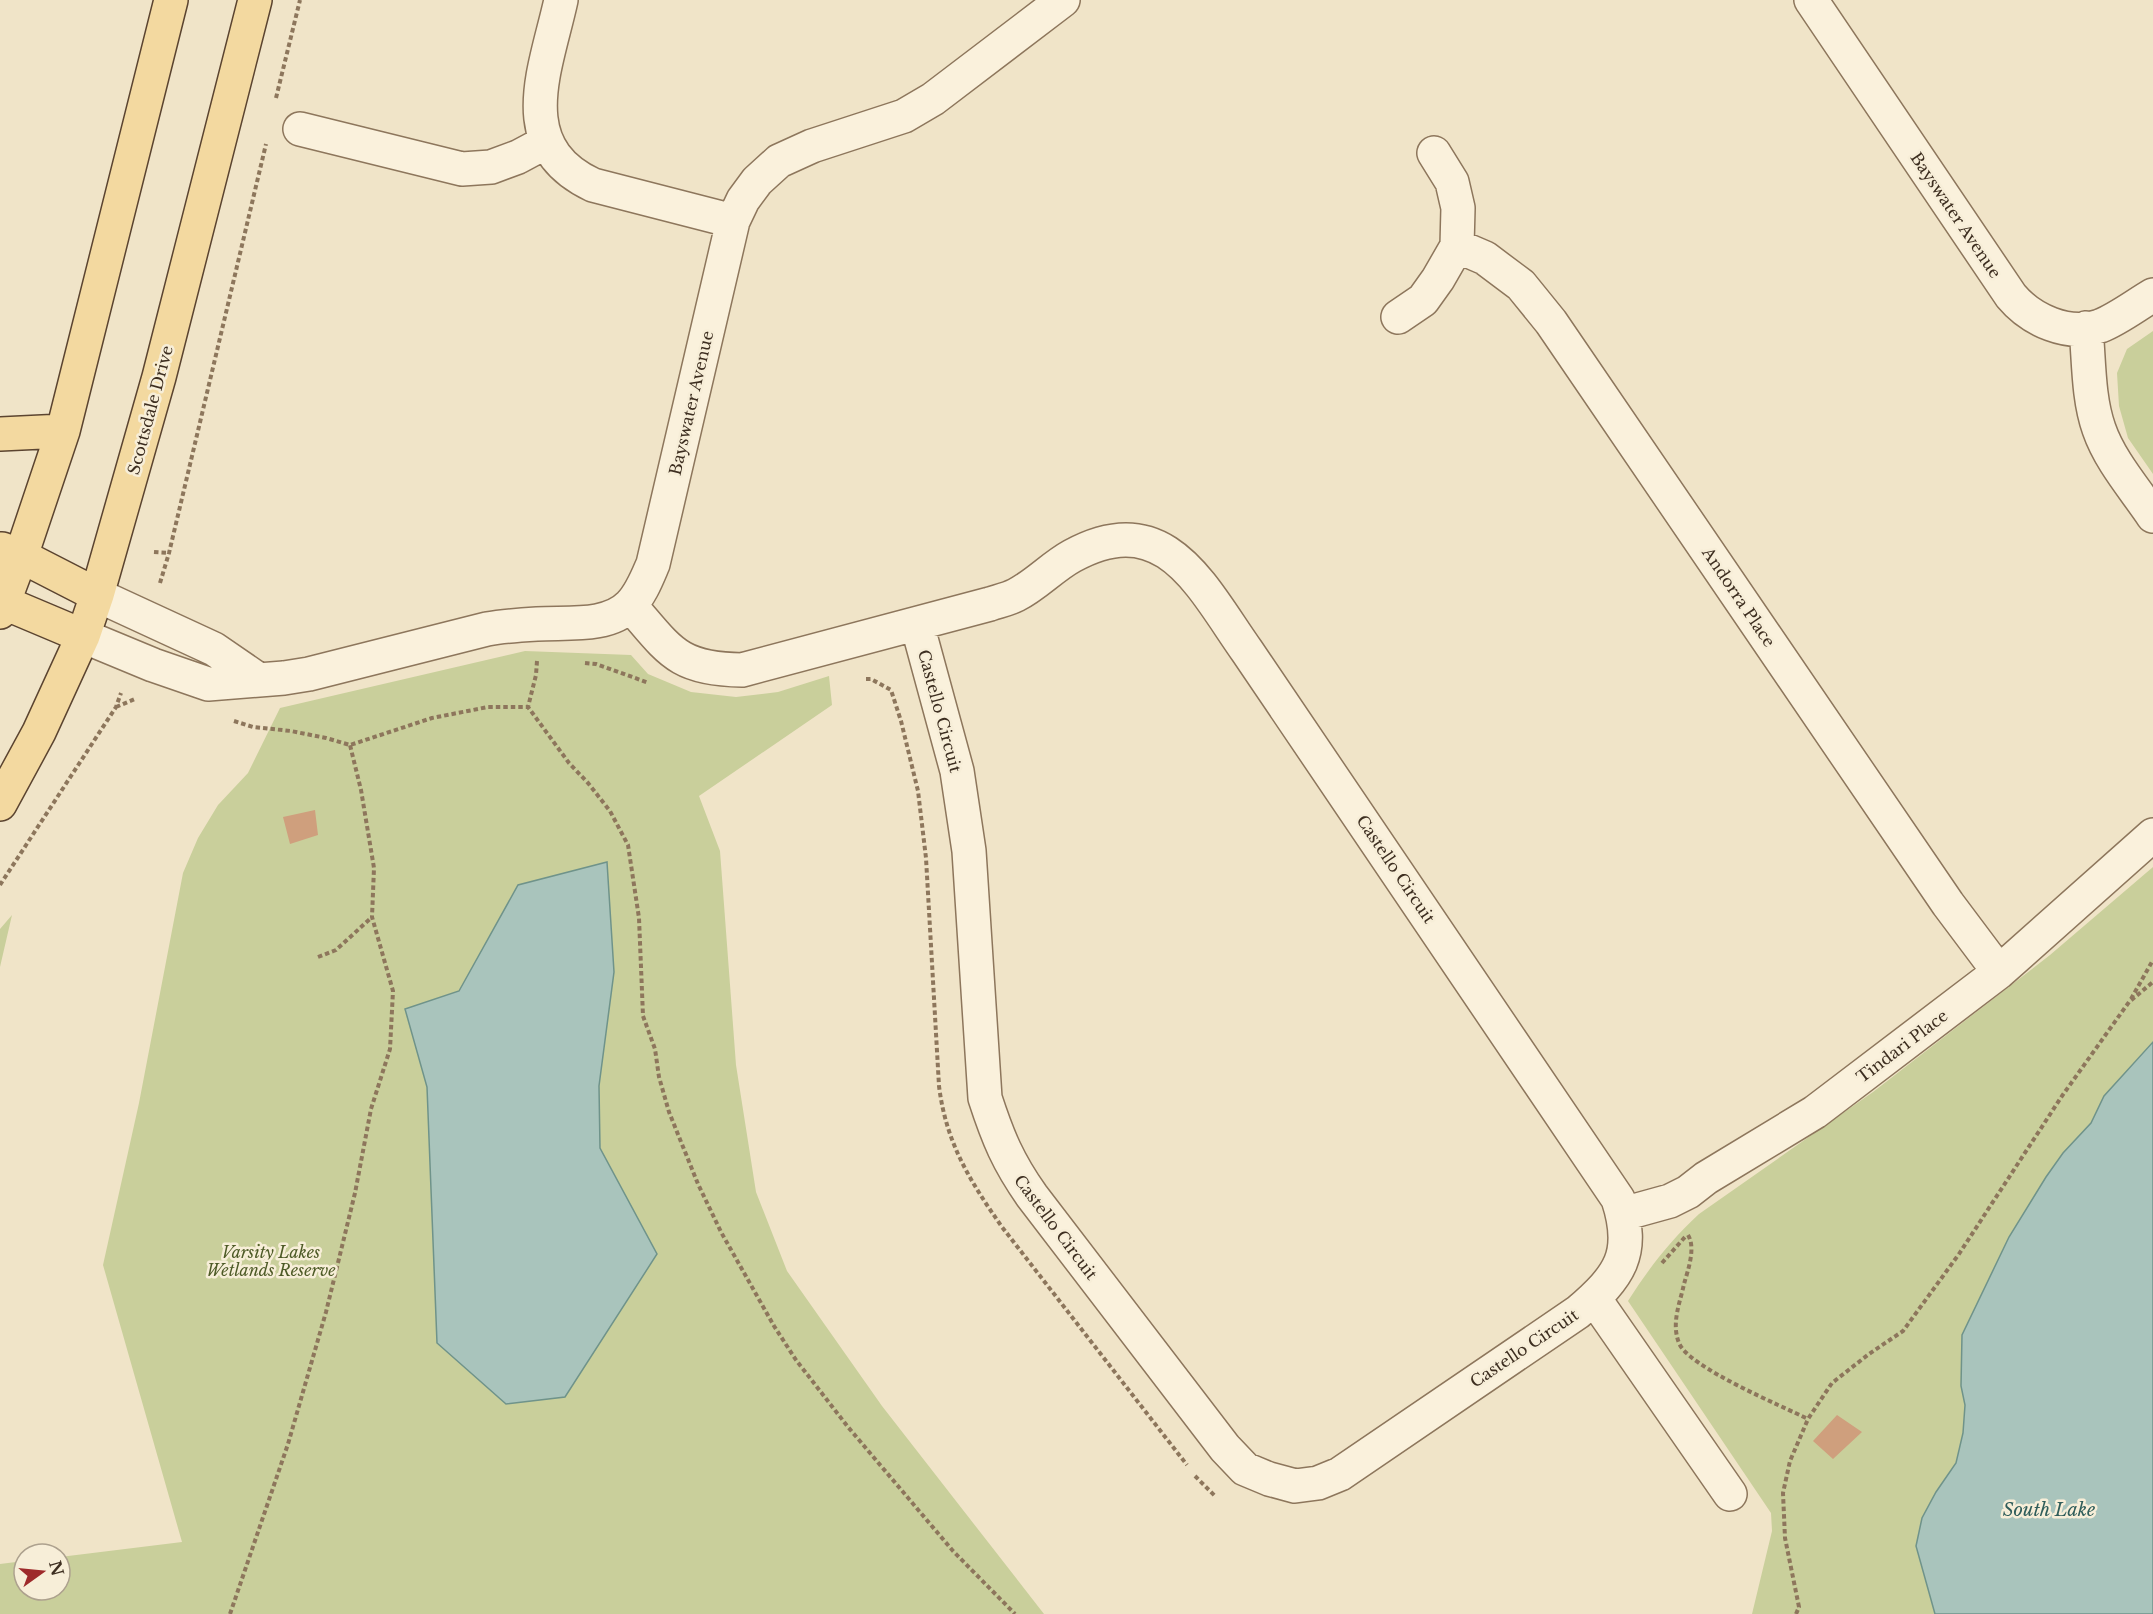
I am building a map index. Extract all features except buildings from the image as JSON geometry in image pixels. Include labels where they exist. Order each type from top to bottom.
[{"type":"main road","points":[[83,636],[1,605],[11,552],[63,431],[171,0]]},
{"type":"main road","name":"Scottsdale Drive","points":[[0,804],[39,732],[83,636],[97,595],[159,377],[255,0]]},
{"type":"main road","points":[[0,434],[63,431]]},
{"type":"main road","points":[[11,552],[97,595]]},
{"type":"street","points":[[561,0],[540,96],[540,119],[546,142],[557,158],[574,176],[593,185],[733,221]]},
{"type":"street","name":"Bayswater Avenue","points":[[83,636],[153,665],[208,684],[309,674],[487,629],[537,624],[588,623],[613,616],[630,605],[646,582],[652,564],[733,221],[743,200],[757,181],[779,161],[812,146],[904,116],[933,99],[1063,0]]},
{"type":"street","name":"Bayswater Avenue","points":[[1810,0],[2010,296],[2022,309],[2044,322],[2069,328],[2086,328],[2099,326],[2153,295]]},
{"type":"street","points":[[300,129],[462,169],[491,166],[518,158],[546,142]]},
{"type":"street","points":[[1398,317],[1423,300],[1457,246],[1458,208],[1452,182],[1434,153]]},
{"type":"street","name":"Andorra Place","points":[[1457,246],[1485,258],[1521,285],[1551,322],[1942,894],[1999,972]]},
{"type":"street","points":[[2086,328],[2098,429],[2110,452],[2153,516]]},
{"type":"street","name":"Castello Circuit","points":[[630,605],[668,648],[681,659],[700,666],[742,670],[990,604],[1016,595],[1070,557],[1092,546],[1121,539],[1145,542],[1166,550],[1185,566],[1247,651],[1618,1199],[1627,1241],[1620,1265],[1594,1298],[1578,1312],[1340,1474],[1318,1483],[1294,1486],[1245,1469],[1226,1448],[1032,1196],[1011,1167],[997,1134],[985,1098],[969,851],[964,811],[957,771],[916,624]]},
{"type":"street","points":[[97,595],[214,649],[259,680]]},
{"type":"street","name":"Tindari Place","points":[[1623,1214],[1670,1201],[1688,1192],[1706,1178],[1815,1112],[1999,972],[2153,835]]},
{"type":"street","points":[[1594,1298],[1730,1494]]},
{"type":"path","points":[[276,100],[300,0]]},
{"type":"path","points":[[158,590],[169,553],[268,134]]},
{"type":"path","points":[[154,552],[169,553]]},
{"type":"path","points":[[528,707],[536,675],[537,624]]},
{"type":"path","points":[[537,660],[546,661]]},
{"type":"path","points":[[575,662],[596,663],[654,685]]},
{"type":"path","points":[[862,679],[871,679],[891,690],[918,791],[926,858],[939,1086],[942,1113],[957,1153],[976,1190],[1009,1236],[1172,1447],[1206,1488],[1223,1503]]},
{"type":"path","points":[[0,885],[116,707],[122,689]]},
{"type":"path","points":[[253,728],[314,736],[350,745],[432,718],[488,707],[528,707]]},
{"type":"path","points":[[528,707],[569,763],[610,811],[628,845],[639,918],[643,1016],[655,1049],[659,1077],[669,1112],[698,1184],[721,1232],[774,1326],[802,1368],[953,1551],[1015,1614]]},
{"type":"path","points":[[230,1614],[288,1443],[326,1312],[355,1193],[371,1109],[390,1048],[393,991],[372,917],[374,868],[361,790],[350,745]]},
{"type":"path","points":[[318,957],[336,950],[372,917]]},
{"type":"path","points":[[1797,1614],[1798,1607],[1785,1538],[1784,1493],[1790,1461],[1808,1419],[1832,1383],[1903,1331],[1959,1254],[2062,1096],[2129,1002],[2153,960]]},
{"type":"path","points":[[2129,1002],[2153,982]]},
{"type":"path","points":[[1670,1201],[1691,1239],[1690,1259],[1675,1321],[1678,1342],[1684,1352],[1700,1365],[1808,1419]]},
{"type":"path","points":[[1660,1264],[1688,1234]]},
{"type":"green space","points":[[2153,331],[2153,474],[2128,438],[2119,406],[2117,373],[2127,349]]},
{"type":"green space","name":"Varsity Lakes Wetlands Reserve","points":[[525,651],[631,655],[648,674],[691,692],[736,697],[778,692],[829,676],[832,705],[699,796],[720,851],[736,1065],[756,1192],[787,1271],[882,1406],[1044,1614],[0,1614],[0,1564],[12,1562],[12,1602],[72,1602],[72,1556],[182,1542],[103,1265],[139,1103],[183,873],[198,838],[218,805],[248,773],[280,708]]},
{"type":"green space","points":[[2153,867],[2153,1042],[2104,1096],[2091,1123],[2063,1153],[1961,1386],[1965,1405],[1963,1433],[1956,1463],[1922,1518],[1916,1546],[1935,1614],[1752,1614],[1772,1531],[1771,1513],[1628,1301],[1660,1255],[1699,1214],[1873,1092],[2050,955]]},
{"type":"green space","points":[[12,915],[0,967],[0,929]]},
{"type":"water","points":[[607,862],[614,972],[599,1086],[600,1148],[657,1254],[565,1397],[506,1404],[437,1343],[427,1087],[405,1009],[459,991],[518,885]]},
{"type":"water","name":"South Lake","points":[[2153,1042],[2153,1614],[1935,1614],[1916,1546],[1922,1518],[1956,1463],[1963,1433],[1965,1405],[1961,1386],[1962,1335],[2009,1237],[2046,1177],[2063,1153],[2091,1123],[2104,1096]]}]
